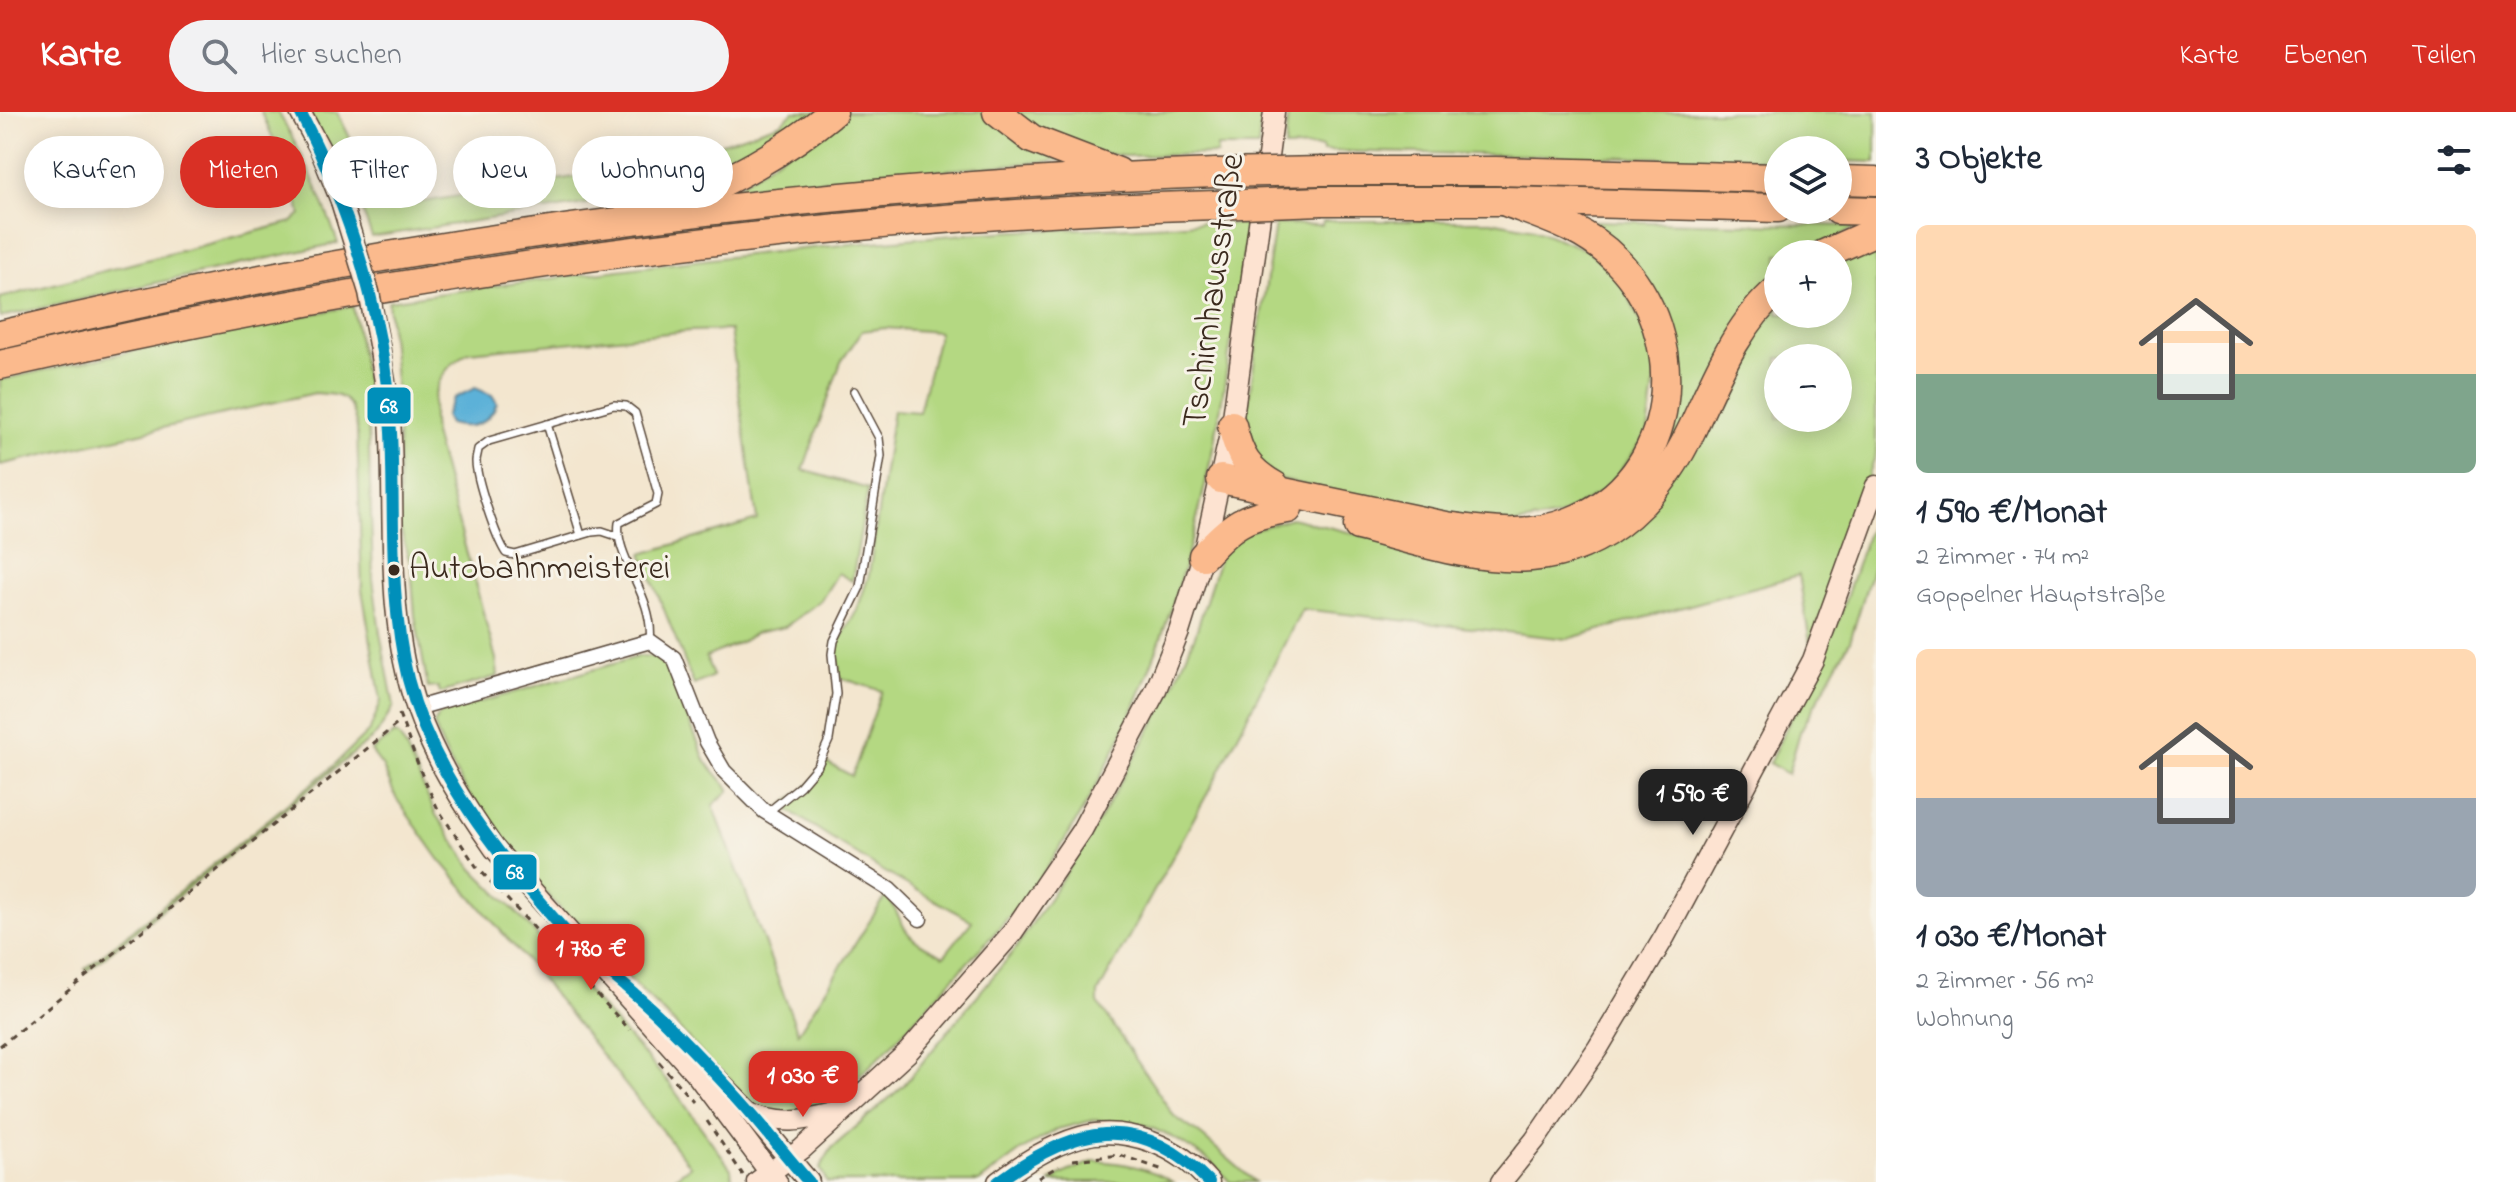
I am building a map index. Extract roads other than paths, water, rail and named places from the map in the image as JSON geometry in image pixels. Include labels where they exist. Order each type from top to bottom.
[{"type":"highway","points":[[647,217],[725,182],[784,149],[833,112]]},
{"type":"highway","points":[[997,112],[1040,143],[1130,176]]},
{"type":"highway","points":[[0,335],[284,274],[473,242],[647,217],[833,197],[1216,173],[1495,171],[1764,178]]},
{"type":"highway","points":[[1852,180],[1876,181]]},
{"type":"highway","points":[[0,365],[186,323],[351,292],[668,244],[828,227],[981,215],[1323,201],[1503,201],[1764,208]]},
{"type":"highway","points":[[1219,487],[1446,526],[1530,533],[1571,521],[1610,498],[1635,472],[1660,424],[1666,362],[1661,333],[1652,309],[1634,280],[1595,242],[1571,228],[1503,201]]},
{"type":"highway","points":[[1852,210],[1876,211]]},
{"type":"highway","points":[[1852,242],[1876,231]]},
{"type":"highway","points":[[1232,425],[1238,451],[1256,475],[1285,500],[1456,550],[1531,557],[1564,550],[1593,540],[1624,521],[1642,505],[1672,467],[1730,348],[1764,301]]},
{"type":"highway","points":[[1203,556],[1226,529],[1285,500]]},
{"type":"street","points":[[300,112],[320,149],[341,201],[377,325],[390,415],[395,595],[407,707],[467,811],[494,848],[697,1075],[768,1179]]},
{"type":"street","name":"Tschirnhausstraße","points":[[768,1179],[908,1052],[977,975],[1048,884],[1082,830],[1155,692],[1179,632],[1203,556],[1232,425],[1274,112]]},
{"type":"street","points":[[1501,1182],[1535,1140],[1598,1048],[1673,922],[1813,660],[1876,486]]},
{"type":"street","points":[[407,707],[650,641],[674,658],[707,742],[724,771],[767,813],[890,890],[920,919]]},
{"type":"street","points":[[578,945],[629,986],[749,1111],[809,1182]]},
{"type":"street","points":[[749,1111],[768,1120],[793,1123],[843,1111]]},
{"type":"street","points":[[998,1182],[1029,1159],[1081,1136],[1121,1134],[1167,1147],[1196,1166],[1209,1182]]},
{"type":"lane","points":[[767,813],[800,786],[818,765],[829,740],[836,694],[832,654],[834,641],[860,587],[881,456],[879,438],[854,391]]},
{"type":"lane","points":[[617,536],[602,531],[515,555],[506,553],[499,543],[476,462],[478,449],[489,441],[614,405],[626,406],[635,413],[658,494],[656,504],[619,523],[617,536],[644,597],[651,626],[650,641]]},
{"type":"lane","points":[[547,424],[581,535]]},
{"type":"water","points":[[475,388],[492,395],[497,403],[489,416],[471,426],[449,424],[445,416],[454,398]]},
{"type":"place","name":"Autobahnmeisterei","points":[[394,570]]}]
